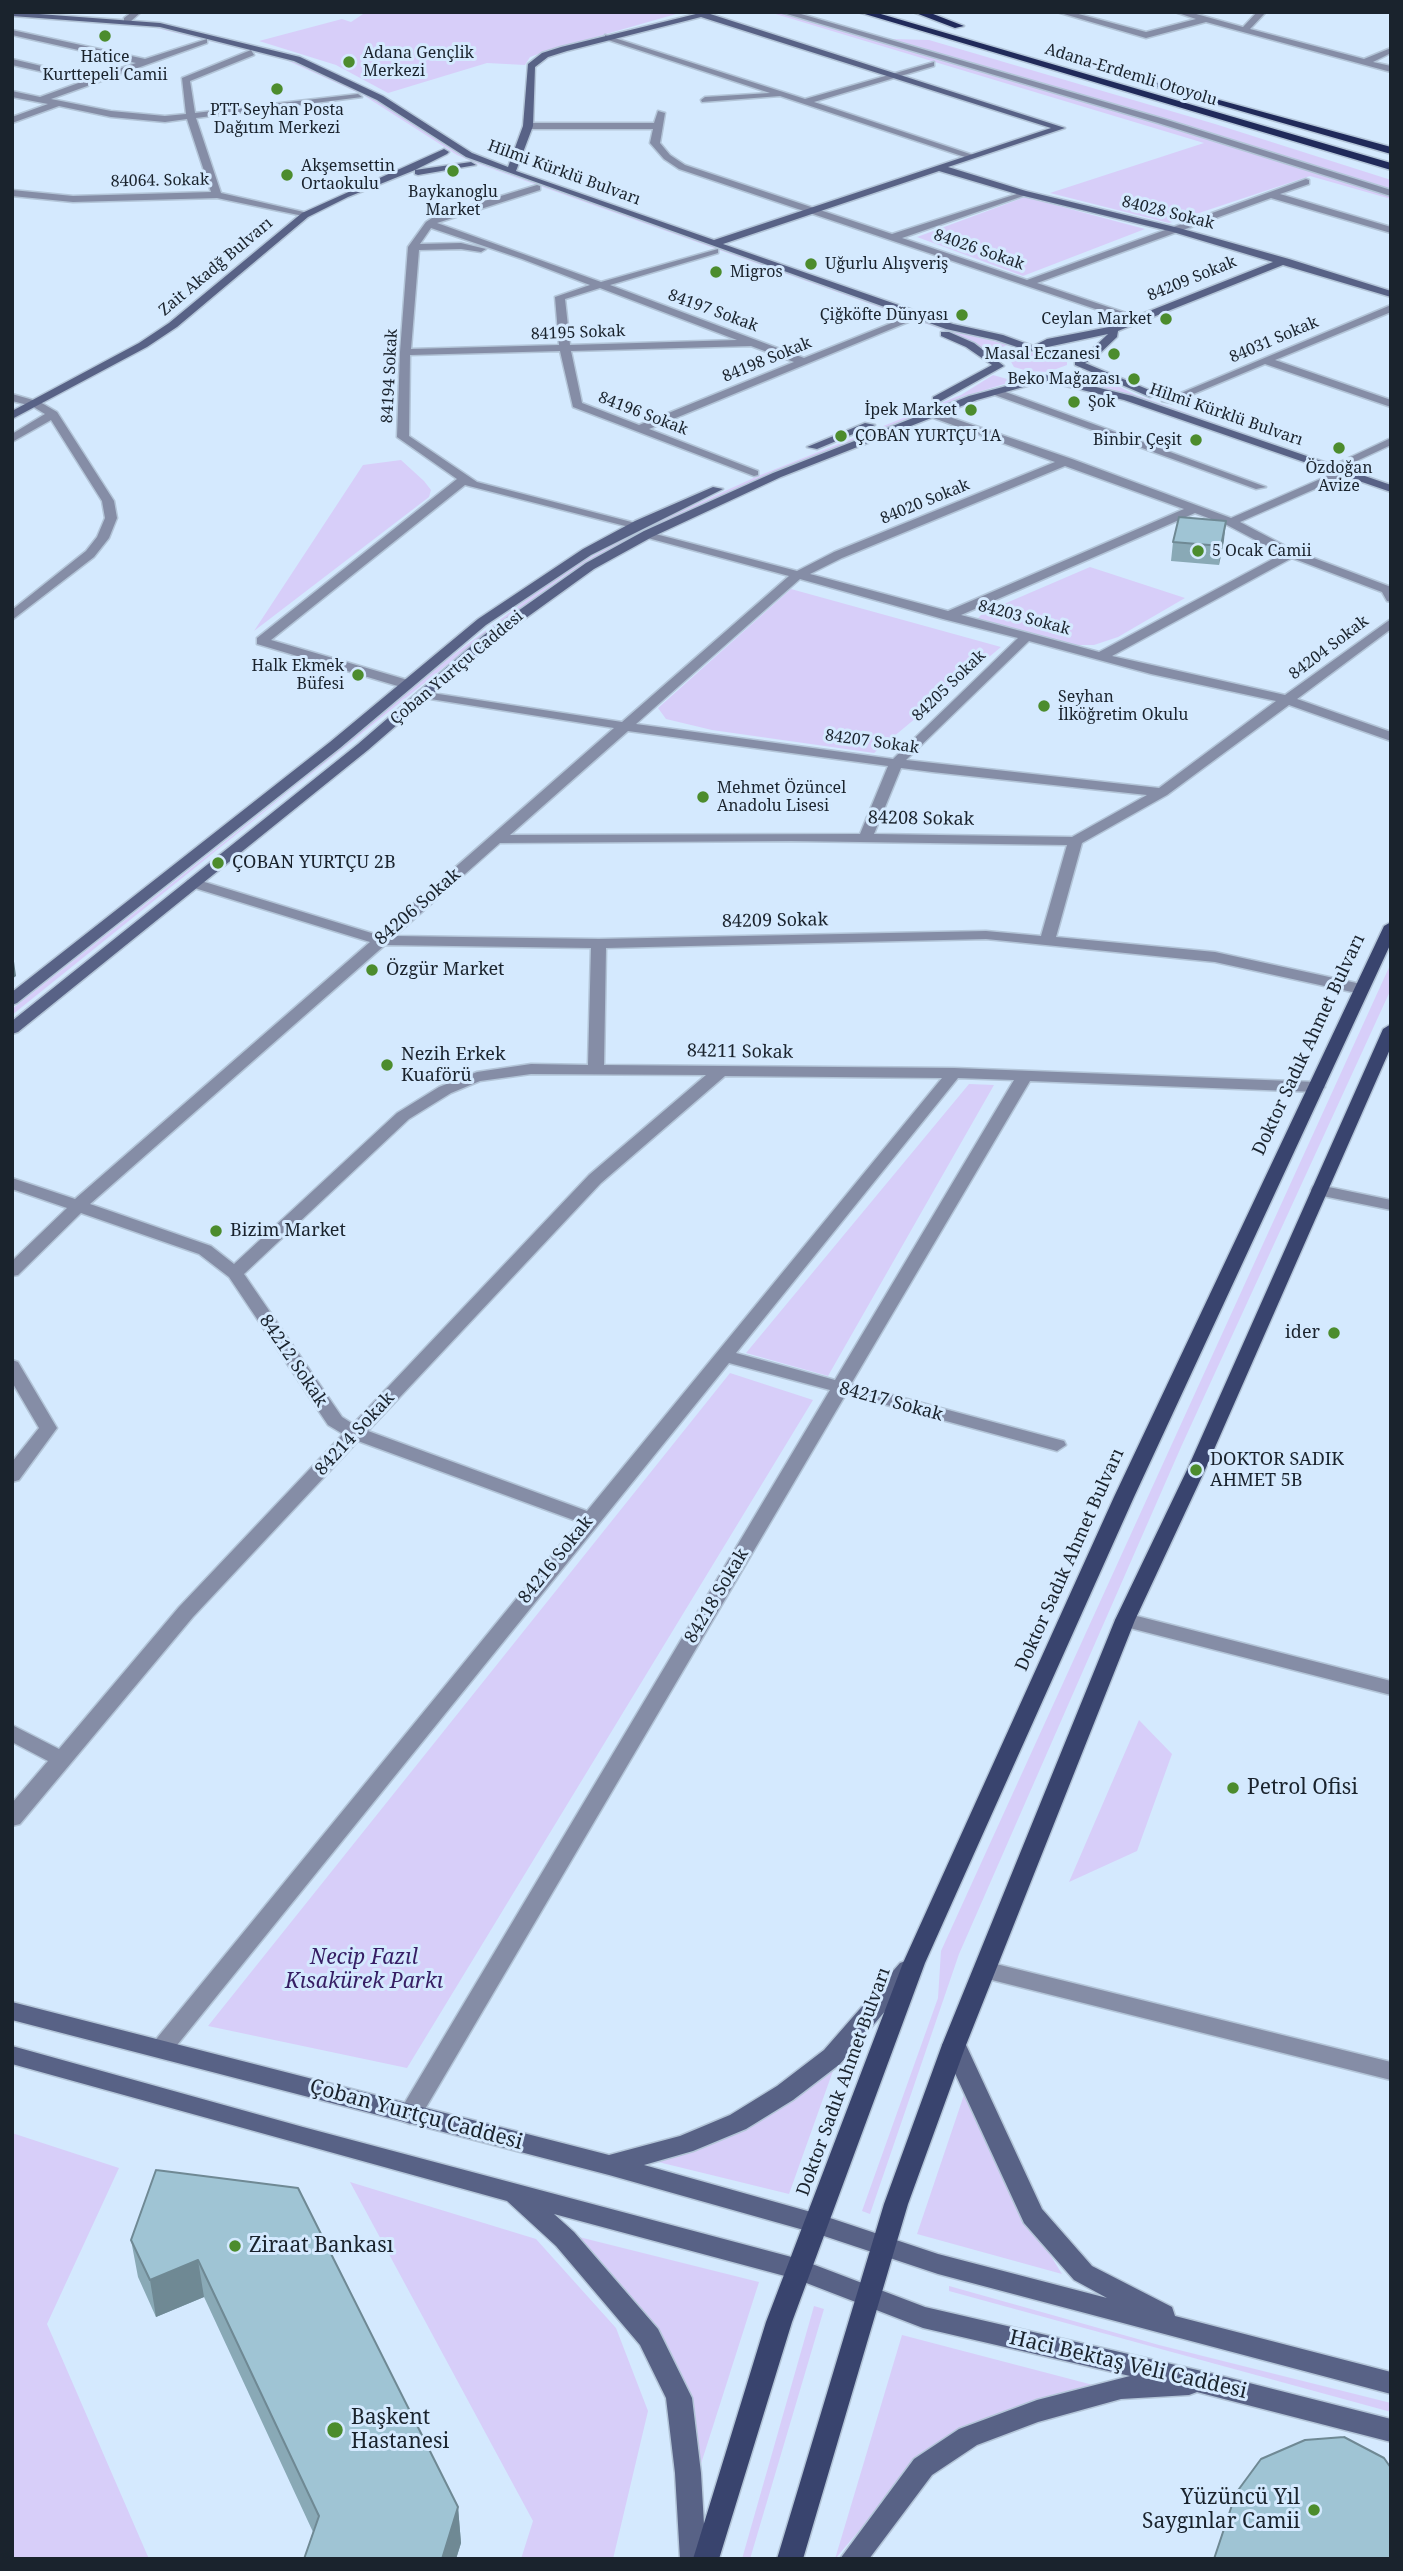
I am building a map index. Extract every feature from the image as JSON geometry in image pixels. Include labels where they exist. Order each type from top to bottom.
[{"type":"highway","points":[[911,12],[965,28],[918,12]]},
{"type":"highway","name":"Adana-Erdemli Otoyolu","points":[[860,14],[951,38],[1391,170]]},
{"type":"highway","name":"Adana-Erdemli Otoyolu","points":[[1143,79],[1391,151]]},
{"type":"main road","points":[[511,172],[528,126],[531,65],[545,55],[704,13],[1060,128],[811,209],[714,247]]},
{"type":"main road","name":"Hilmi Kürklü Bulvarı","points":[[12,16],[127,20],[185,30],[297,59],[380,97],[469,155],[908,320],[970,345],[1010,373],[1045,378],[1128,398],[1391,480]]},
{"type":"main road","name":"Hilmi Kürklü Bulvarı","points":[[12,16],[139,27],[285,62],[358,97],[444,152],[471,165],[950,327],[999,337],[1074,358],[1168,401],[1344,467],[1391,489]]},
{"type":"main road","name":"Zait Akadğ Bulvarı","points":[[12,416],[143,345],[173,325],[305,215],[444,152]]},
{"type":"main road","points":[[387,179],[471,165]]},
{"type":"main road","name":"84028 Sokak","points":[[937,167],[1023,193],[1176,230],[1391,294]]},
{"type":"main road","name":"84209 Sokak","points":[[1033,348],[1047,342],[1112,330],[1285,261]]},
{"type":"main road","name":"Çoban Yurtçu Caddesi","points":[[12,1029],[363,747],[489,638],[590,566],[649,534],[776,475],[932,414],[996,392],[1070,373],[1074,358],[1090,358],[1113,335],[1112,330]]},
{"type":"main road","name":"Çoban Yurtçu Caddesi","points":[[12,1000],[264,802],[482,622],[587,552],[637,525],[754,473],[955,392],[998,365],[997,359],[1002,354],[1033,348]]},
{"type":"main road","name":"Doktor Sadık Ahmet Bulvarı","points":[[799,2269],[914,1963],[1124,1497],[1391,926]]},
{"type":"main road","points":[[790,2559],[867,2294],[954,2045],[1125,1620],[1196,1470],[1391,1029]]},
{"type":"main road","points":[[609,2165],[685,2144],[738,2122],[785,2093],[832,2057],[914,1963]]},
{"type":"main road","name":"Çoban Yurtçu Caddesi","points":[[12,2011],[609,2165],[883,2245]]},
{"type":"main road","points":[[954,2045],[1033,2216],[1083,2273],[1191,2330]]},
{"type":"main road","points":[[12,2055],[303,2137],[512,2190],[799,2269],[779,2322],[706,2559]]},
{"type":"main road","points":[[512,2190],[565,2239],[649,2337],[680,2398],[693,2559]]},
{"type":"main road","points":[[883,2245],[938,2264],[1391,2383]]},
{"type":"main road","name":"Haci Bektaş Veli Caddesi","points":[[799,2269],[923,2317],[1206,2383],[1391,2431]]},
{"type":"main road","points":[[853,2559],[923,2467],[968,2437],[1037,2411],[1121,2388],[1206,2383]]},
{"type":"street","points":[[127,20],[137,12]]},
{"type":"street","points":[[784,12],[1161,121],[1391,193]]},
{"type":"street","points":[[1061,12],[1146,35],[1206,19]]},
{"type":"street","points":[[1180,12],[1391,69]]},
{"type":"street","points":[[1244,30],[1262,12]]},
{"type":"street","points":[[12,32],[146,62]]},
{"type":"street","points":[[608,37],[971,156]]},
{"type":"street","points":[[40,100],[204,41]]},
{"type":"street","points":[[35,51],[57,43]]},
{"type":"street","points":[[1365,62],[1391,50]]},
{"type":"street","points":[[217,195],[191,118],[185,80],[251,53]]},
{"type":"street","points":[[12,61],[23,55]]},
{"type":"street","points":[[12,61],[93,81]]},
{"type":"street","points":[[804,102],[931,64]]},
{"type":"street","points":[[12,94],[111,114],[165,119],[358,97]]},
{"type":"street","points":[[705,100],[763,98],[781,94]]},
{"type":"street","points":[[12,120],[56,104]]},
{"type":"street","points":[[528,126],[660,126],[661,113]]},
{"type":"street","name":"84026 Sokak","points":[[660,126],[654,143],[667,157],[682,167],[1137,320]]},
{"type":"street","points":[[1027,283],[1306,182]]},
{"type":"street","points":[[413,247],[429,224],[438,218],[537,188]]},
{"type":"street","name":"84064. Sokak","points":[[12,193],[73,199],[217,195],[305,215]]},
{"type":"street","points":[[894,237],[1023,193]]},
{"type":"street","points":[[1272,195],[1391,230]]},
{"type":"street","points":[[429,224],[526,257]]},
{"type":"street","points":[[413,247],[461,246],[526,257]]},
{"type":"street","name":"84194 Sokak","points":[[413,247],[402,437],[473,485],[637,525]]},
{"type":"street","name":"84196 Sokak","points":[[714,247],[560,297],[565,349],[577,405],[754,473]]},
{"type":"street","name":"84197 Sokak","points":[[526,257],[804,362]]},
{"type":"street","name":"84031 Sokak","points":[[1168,401],[1391,308]]},
{"type":"street","name":"84198 Sokak","points":[[638,429],[908,320]]},
{"type":"street","name":"84197 Sokak","points":[[752,343],[791,357]]},
{"type":"street","name":"84195 Sokak","points":[[405,352],[752,343]]},
{"type":"street","points":[[1266,361],[1391,404]]},
{"type":"street","points":[[996,392],[1260,487]]},
{"type":"street","points":[[12,397],[36,404],[52,414],[108,500],[111,518],[103,538],[90,554],[12,616]]},
{"type":"street","points":[[12,439],[52,414]]},
{"type":"street","points":[[932,414],[1231,522],[1291,554],[1387,590],[1391,598]]},
{"type":"street","points":[[1231,522],[1391,441]]},
{"type":"street","name":"84020 Sokak","points":[[796,576],[838,555],[1068,461]]},
{"type":"street","points":[[406,684],[262,641],[465,479]]},
{"type":"street","points":[[947,616],[1195,509]]},
{"type":"street","name":"84203 Sokak","points":[[649,534],[1100,657],[1289,701],[1391,737]]},
{"type":"street","points":[[1100,657],[1291,554]]},
{"type":"street","name":"84206 Sokak","points":[[12,1271],[78,1206],[796,576]]},
{"type":"street","name":"84204 Sokak","points":[[1289,701],[1391,623]]},
{"type":"street","name":"84205 Sokak","points":[[864,838],[896,763],[1026,637]]},
{"type":"street","name":"84207 Sokak","points":[[424,694],[624,726],[896,763],[1162,792]]},
{"type":"street","points":[[1046,941],[1075,841],[1162,792],[1289,701]]},
{"type":"street","name":"84208 Sokak","points":[[495,839],[864,838],[1075,841]]},
{"type":"street","name":"84209 Sokak","points":[[193,883],[379,940],[599,944],[986,935],[1215,957],[1361,989]]},
{"type":"street","points":[[596,1070],[599,944]]},
{"type":"street","name":"84211 Sokak","points":[[235,1273],[404,1116],[445,1090],[477,1077],[531,1069],[954,1073],[1317,1087]]},
{"type":"street","name":"84214 Sokak","points":[[12,1818],[187,1612],[595,1179],[721,1071]]},
{"type":"street","name":"84216 Sokak","points":[[161,2049],[954,1073]]},
{"type":"street","name":"84218 Sokak","points":[[410,2114],[1024,1077]]},
{"type":"street","name":"84212 Sokak","points":[[12,1183],[205,1250],[235,1273],[314,1393],[335,1421],[355,1433],[590,1518]]},
{"type":"street","points":[[1319,1190],[1391,1205]]},
{"type":"street","name":"84217 Sokak","points":[[725,1356],[1057,1445]]},
{"type":"street","points":[[12,1366],[48,1428],[12,1476]]},
{"type":"street","points":[[1125,1620],[1391,1688]]},
{"type":"street","points":[[12,1732],[62,1760]]},
{"type":"street","points":[[984,1970],[1391,2071]]},
{"type":"green space","points":[[366,12],[683,12],[547,51],[530,57],[525,65],[487,63],[388,93],[336,65],[259,41],[342,19],[351,22]]},
{"type":"green space","points":[[769,12],[791,12],[891,39],[929,40],[1215,124],[1391,180],[1391,199],[1310,176],[1169,223],[1050,193],[1204,143]]},
{"type":"green space","points":[[12,16],[128,22],[166,28],[289,59],[366,94],[460,155],[480,164],[952,330],[1008,345],[990,351],[949,332],[478,164],[457,155],[363,95],[286,60],[144,25]]},
{"type":"green space","points":[[1025,197],[1145,229],[1023,276],[917,237]]},
{"type":"green space","points":[[1024,352],[1058,355],[1067,361],[1067,365],[1048,372],[1014,367],[1010,360]]},
{"type":"green space","points":[[1091,373],[1136,395],[1391,485],[1135,396],[1077,382]]},
{"type":"green space","points":[[993,375],[1014,381],[962,397],[760,478],[641,532],[563,577],[484,635],[12,1015],[12,1009],[298,784],[444,662],[559,575],[639,530],[758,476],[961,395]]},
{"type":"green space","points":[[401,460],[431,490],[429,497],[254,631],[363,465]]},
{"type":"green space","points":[[1090,567],[1185,598],[1118,637],[1094,645],[1063,645],[986,624],[978,618],[983,613]]},
{"type":"green space","points":[[791,589],[1001,647],[874,753],[712,730],[666,719],[658,708]]},
{"type":"green space","points":[[1391,963],[1391,989],[1181,1447],[959,1954],[870,2214],[862,2211],[938,1998],[941,1951]]},
{"type":"green space","points":[[969,1084],[994,1085],[828,1376],[746,1353]]},
{"type":"green space","name":"Necip Fazıl Kısakürek Parkı","points":[[730,1373],[813,1400],[407,2068],[208,2026]]},
{"type":"green space","points":[[1139,1720],[1172,1754],[1137,1851],[1069,1882]]},
{"type":"green space","points":[[834,2068],[789,2194],[650,2160]]},
{"type":"green space","points":[[967,2086],[1007,2185],[1062,2274],[917,2234]]},
{"type":"green space","points":[[12,2133],[119,2168],[47,2324],[149,2559],[12,2559]]},
{"type":"green space","points":[[350,2182],[536,2239],[616,2328],[648,2411],[613,2559],[521,2559],[533,2521]]},
{"type":"green space","points":[[571,2235],[759,2282],[699,2470],[685,2392]]},
{"type":"green space","points":[[949,2286],[1159,2345],[1391,2403],[1391,2412],[949,2291]]},
{"type":"green space","points":[[814,2306],[824,2309],[750,2559],[742,2559]]},
{"type":"green space","points":[[902,2335],[1097,2386],[919,2460],[835,2559]]},
{"type":"building","points":[[1179,517],[1226,521],[1221,546],[1173,542]]},
{"type":"building","name":"Başkent Hastanesi","points":[[156,2170],[298,2188],[458,2507],[442,2559],[304,2559],[319,2516],[198,2260],[150,2280],[131,2240]]},
{"type":"building","name":"Yüzüncü Yıl Saygınlar Camii","points":[[1344,2437],[1384,2458],[1391,2468],[1391,2559],[1214,2559],[1236,2493],[1261,2459],[1305,2440]]},
{"type":"place","name":"Hatice Kurttepeli Camii","points":[[105,36]]},
{"type":"place","name":"Adana Gençlik Merkezi","points":[[349,62]]},
{"type":"place","name":"PTT Seyhan Posta Dağıtım Merkezi","points":[[277,89]]},
{"type":"place","name":"Baykanoglu Market","points":[[453,171]]},
{"type":"place","name":"Akşemsettin Ortaokulu","points":[[287,175]]},
{"type":"place","name":"Uğurlu Alışveriş","points":[[811,264]]},
{"type":"place","name":"Migros","points":[[716,272]]},
{"type":"place","name":"Çiğköfte Dünyası","points":[[962,315]]},
{"type":"place","name":"Ceylan Market","points":[[1166,319]]},
{"type":"place","name":"Masal Eczanesi","points":[[1114,354]]},
{"type":"place","name":"Beko Mağazası","points":[[1134,379]]},
{"type":"place","name":"Şok","points":[[1074,402]]},
{"type":"place","name":"İpek Market","points":[[971,410]]},
{"type":"place","name":"ÇOBAN YURTÇU 1A","points":[[841,436]]},
{"type":"place","name":"Binbir Çeşit","points":[[1196,440]]},
{"type":"place","name":"Özdoğan Avize","points":[[1339,448]]},
{"type":"place","name":"5 Ocak Camii","points":[[1198,551]]},
{"type":"place","name":"Halk Ekmek Büfesi","points":[[358,675]]},
{"type":"place","name":"Seyhan İlköğretim Okulu","points":[[1044,706]]},
{"type":"place","name":"Mehmet Özüncel Anadolu Lisesi","points":[[703,797]]},
{"type":"place","name":"ÇOBAN YURTÇU 2B","points":[[218,863]]},
{"type":"place","name":"Özgür Market","points":[[372,970]]},
{"type":"place","name":"Nezih Erkek Kuaförü","points":[[387,1065]]},
{"type":"place","name":"Bizim Market","points":[[216,1231]]},
{"type":"place","name":"ider","points":[[1334,1333]]},
{"type":"place","name":"DOKTOR SADIK AHMET 5B","points":[[1196,1470]]},
{"type":"place","name":"Petrol Ofisi","points":[[1233,1788]]},
{"type":"place","name":"Ziraat Bankası","points":[[235,2246]]},
{"type":"place","name":"Başkent Hastanesi","points":[[335,2430]]},
{"type":"place","name":"Yüzüncü Yıl Saygınlar Camii","points":[[1314,2510]]}]
